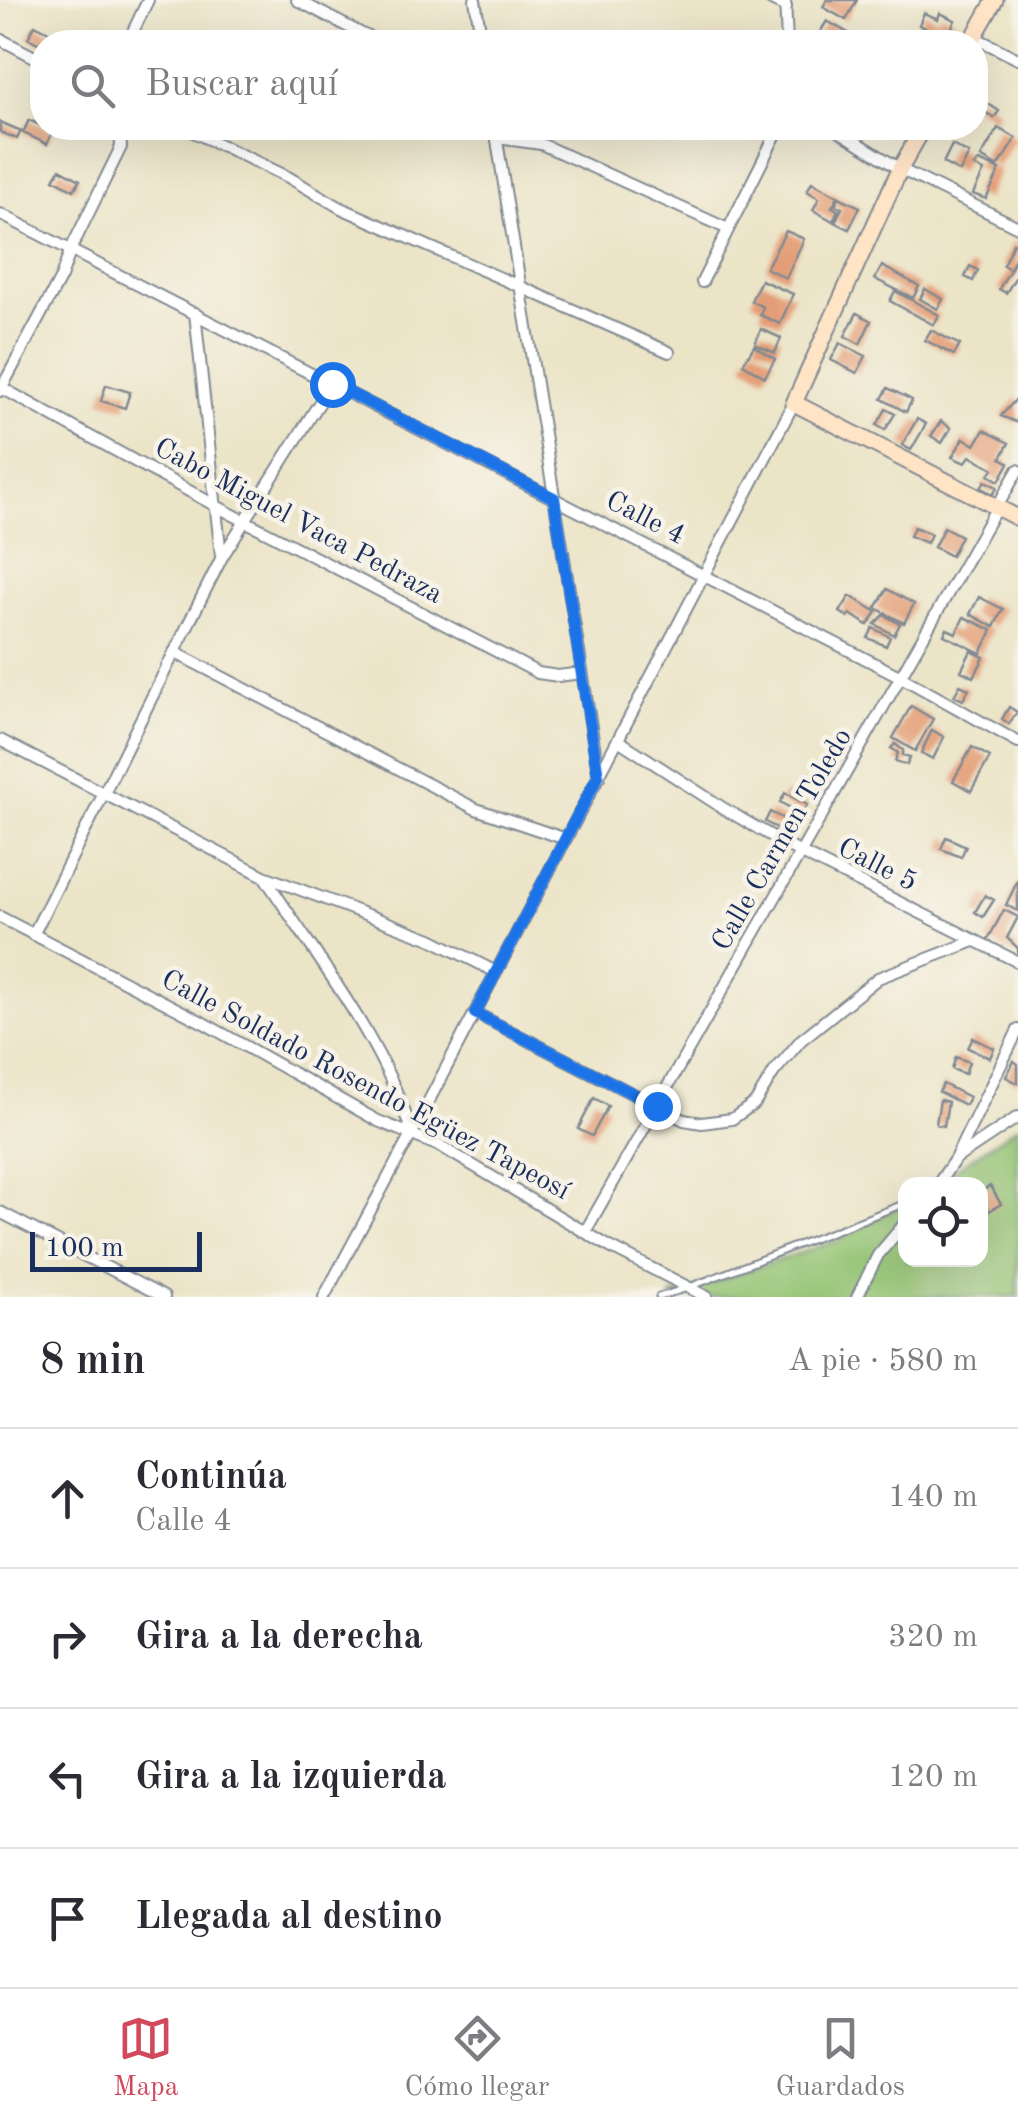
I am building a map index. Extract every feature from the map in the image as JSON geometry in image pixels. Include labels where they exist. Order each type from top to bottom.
[{"type":"main road","points":[[978,30],[994,0]]},
{"type":"main road","points":[[916,140],[794,403],[1018,518]]},
{"type":"street","points":[[134,30],[148,0]]},
{"type":"street","points":[[297,0],[353,30]]},
{"type":"street","points":[[475,0],[480,30]]},
{"type":"street","points":[[771,0],[786,3],[787,30]]},
{"type":"street","points":[[0,39],[30,55]]},
{"type":"street","points":[[988,47],[1018,59]]},
{"type":"street","points":[[0,389],[60,277],[121,140]]},
{"type":"street","points":[[209,140],[340,208],[669,352]]},
{"type":"street","points":[[497,140],[598,776]]},
{"type":"street","points":[[525,140],[728,228]]},
{"type":"street","points":[[702,282],[773,140]]},
{"type":"street","points":[[853,140],[900,169],[1018,227]]},
{"type":"street","name":"Calle 4","points":[[0,214],[902,677],[1018,742]]},
{"type":"street","points":[[195,313],[222,557]]},
{"type":"street","points":[[33,935],[222,557],[332,384]]},
{"type":"street","name":"Cabo Miguel Vaca Pedraza","points":[[0,389],[538,672],[558,676],[582,673]]},
{"type":"street","points":[[324,1297],[794,403]]},
{"type":"street","name":"Calle Carmen Toledo","points":[[585,1232],[1018,470]]},
{"type":"street","points":[[174,652],[476,809],[566,839]]},
{"type":"street","points":[[0,740],[264,876],[431,939],[496,972]]},
{"type":"street","name":"Calle 5","points":[[618,740],[726,810],[800,852],[1018,962]]},
{"type":"street","points":[[264,876],[351,1004],[384,1064],[412,1133]]},
{"type":"street","name":"Calle Soldado Rosendo Egüez Tapeosí","points":[[0,917],[202,1022],[378,1121],[442,1147],[610,1247],[707,1297]]},
{"type":"street","points":[[475,1013],[684,1120],[702,1123],[732,1119],[755,1104],[800,1040],[878,978],[974,941]]},
{"type":"street","points":[[943,1177],[1018,1030]]},
{"type":"street","points":[[955,1160],[1018,1117]]},
{"type":"street","points":[[0,1212],[164,1297]]},
{"type":"street","points":[[857,1297],[878,1255],[898,1231]]},
{"type":"lane","points":[[659,1297],[898,1206]]},
{"type":"green space","points":[[1018,1126],[1018,1297],[670,1297],[841,1239],[898,1207],[898,1267],[988,1267],[988,1177],[944,1177]]},
{"type":"building","points":[[827,0],[857,0],[846,20],[823,7]]},
{"type":"building","points":[[924,13],[938,19],[940,13],[955,20],[951,30],[930,30],[919,25]]},
{"type":"building","points":[[827,21],[843,30],[821,30]]},
{"type":"building","points":[[988,104],[999,111],[994,118],[988,114]]},
{"type":"building","points":[[29,120],[30,120],[30,136],[23,133]]},
{"type":"building","points":[[0,122],[21,131],[17,139],[0,132]]},
{"type":"building","points":[[998,128],[1016,138],[998,167],[981,157]]},
{"type":"building","points":[[952,145],[969,154],[960,172],[943,163]]},
{"type":"building","points":[[979,161],[1000,170],[986,199],[973,194],[984,171],[974,166]]},
{"type":"building","points":[[60,169],[80,180],[74,190],[54,179]]},
{"type":"building","points":[[812,182],[838,196],[832,207],[838,210],[833,221],[813,210],[819,198],[807,191]]},
{"type":"building","points":[[839,197],[860,207],[849,229],[835,222],[842,208],[835,205]]},
{"type":"building","points":[[786,231],[804,239],[786,278],[766,268]]},
{"type":"building","points":[[1013,243],[1018,245],[1018,252],[1010,269],[1003,265]]},
{"type":"building","points":[[1018,256],[1018,273],[1006,293],[999,289]]},
{"type":"building","points":[[882,266],[919,286],[913,298],[875,279]]},
{"type":"building","points":[[970,266],[978,270],[973,281],[965,277]]},
{"type":"building","points":[[761,280],[793,294],[780,324],[760,315],[763,307],[751,301]]},
{"type":"building","points":[[925,289],[943,299],[938,309],[920,299]]},
{"type":"building","points":[[895,291],[939,315],[934,325],[890,301]]},
{"type":"building","points":[[857,313],[871,321],[860,344],[845,336]]},
{"type":"building","points":[[761,329],[781,338],[775,353],[755,344]]},
{"type":"building","points":[[931,330],[960,345],[954,355],[925,340]]},
{"type":"building","points":[[840,343],[866,356],[857,373],[831,360]]},
{"type":"building","points":[[754,346],[775,359],[765,377],[743,364]]},
{"type":"building","points":[[106,385],[130,392],[125,408],[101,401]]},
{"type":"building","points":[[888,388],[912,400],[906,412],[882,399]]},
{"type":"building","points":[[1018,397],[1018,423],[1001,416]]},
{"type":"building","points":[[886,409],[895,414],[885,430],[877,425]]},
{"type":"building","points":[[917,419],[926,424],[911,450],[902,445]]},
{"type":"building","points":[[941,421],[951,428],[942,443],[931,436]]},
{"type":"building","points":[[984,430],[1009,443],[1001,458],[1009,463],[999,481],[989,475],[993,468],[970,456],[965,463],[952,457],[964,438],[975,445]]},
{"type":"building","points":[[985,481],[997,487],[993,494],[981,488]]},
{"type":"building","points":[[914,527],[931,534],[927,543],[910,536]]},
{"type":"building","points":[[944,527],[961,536],[951,556],[934,547]]},
{"type":"building","points":[[887,589],[914,604],[904,623],[876,608]]},
{"type":"building","points":[[850,596],[877,612],[868,625],[840,612]]},
{"type":"building","points":[[979,597],[1003,609],[994,627],[970,614]]},
{"type":"building","points":[[884,615],[900,624],[894,635],[875,624]]},
{"type":"building","points":[[964,617],[992,630],[981,653],[944,635],[947,629],[956,633]]},
{"type":"building","points":[[873,628],[890,637],[886,646],[868,638]]},
{"type":"building","points":[[971,651],[984,657],[974,677],[961,671]]},
{"type":"building","points":[[960,685],[969,689],[963,700],[954,696]]},
{"type":"building","points":[[911,706],[933,719],[915,751],[893,738]]},
{"type":"building","points":[[1009,707],[1017,712],[1009,724],[1002,719]]},
{"type":"building","points":[[932,730],[944,737],[933,759],[921,753]]},
{"type":"building","points":[[895,744],[903,755],[910,757],[907,765],[895,761],[898,753],[891,748]]},
{"type":"building","points":[[972,747],[990,757],[971,791],[953,781]]},
{"type":"building","points":[[785,793],[807,805],[801,814],[780,802]]},
{"type":"building","points":[[770,812],[796,825],[791,835],[765,822]]},
{"type":"building","points":[[946,837],[966,846],[961,857],[941,849]]},
{"type":"building","points":[[1018,880],[1018,911],[1006,905]]},
{"type":"building","points":[[985,895],[994,900],[983,917],[975,912]]},
{"type":"building","points":[[1004,910],[1018,917],[1007,938],[1018,948],[1018,957],[987,941]]},
{"type":"building","points":[[973,1038],[994,1048],[990,1058],[968,1048]]},
{"type":"building","points":[[956,1057],[969,1062],[965,1074],[952,1069]]},
{"type":"building","points":[[1014,1061],[1018,1064],[1018,1083],[1006,1077]]},
{"type":"building","points":[[943,1084],[969,1097],[965,1105],[939,1092]]},
{"type":"building","points":[[594,1098],[608,1106],[592,1136],[578,1129]]},
{"type":"building","points":[[940,1100],[948,1102],[944,1126],[936,1124]]},
{"type":"building","points":[[988,1187],[1001,1204],[989,1211],[988,1209]]},
{"type":"route","points":[[332,384],[554,498],[598,776],[475,1013],[657,1106]]}]
